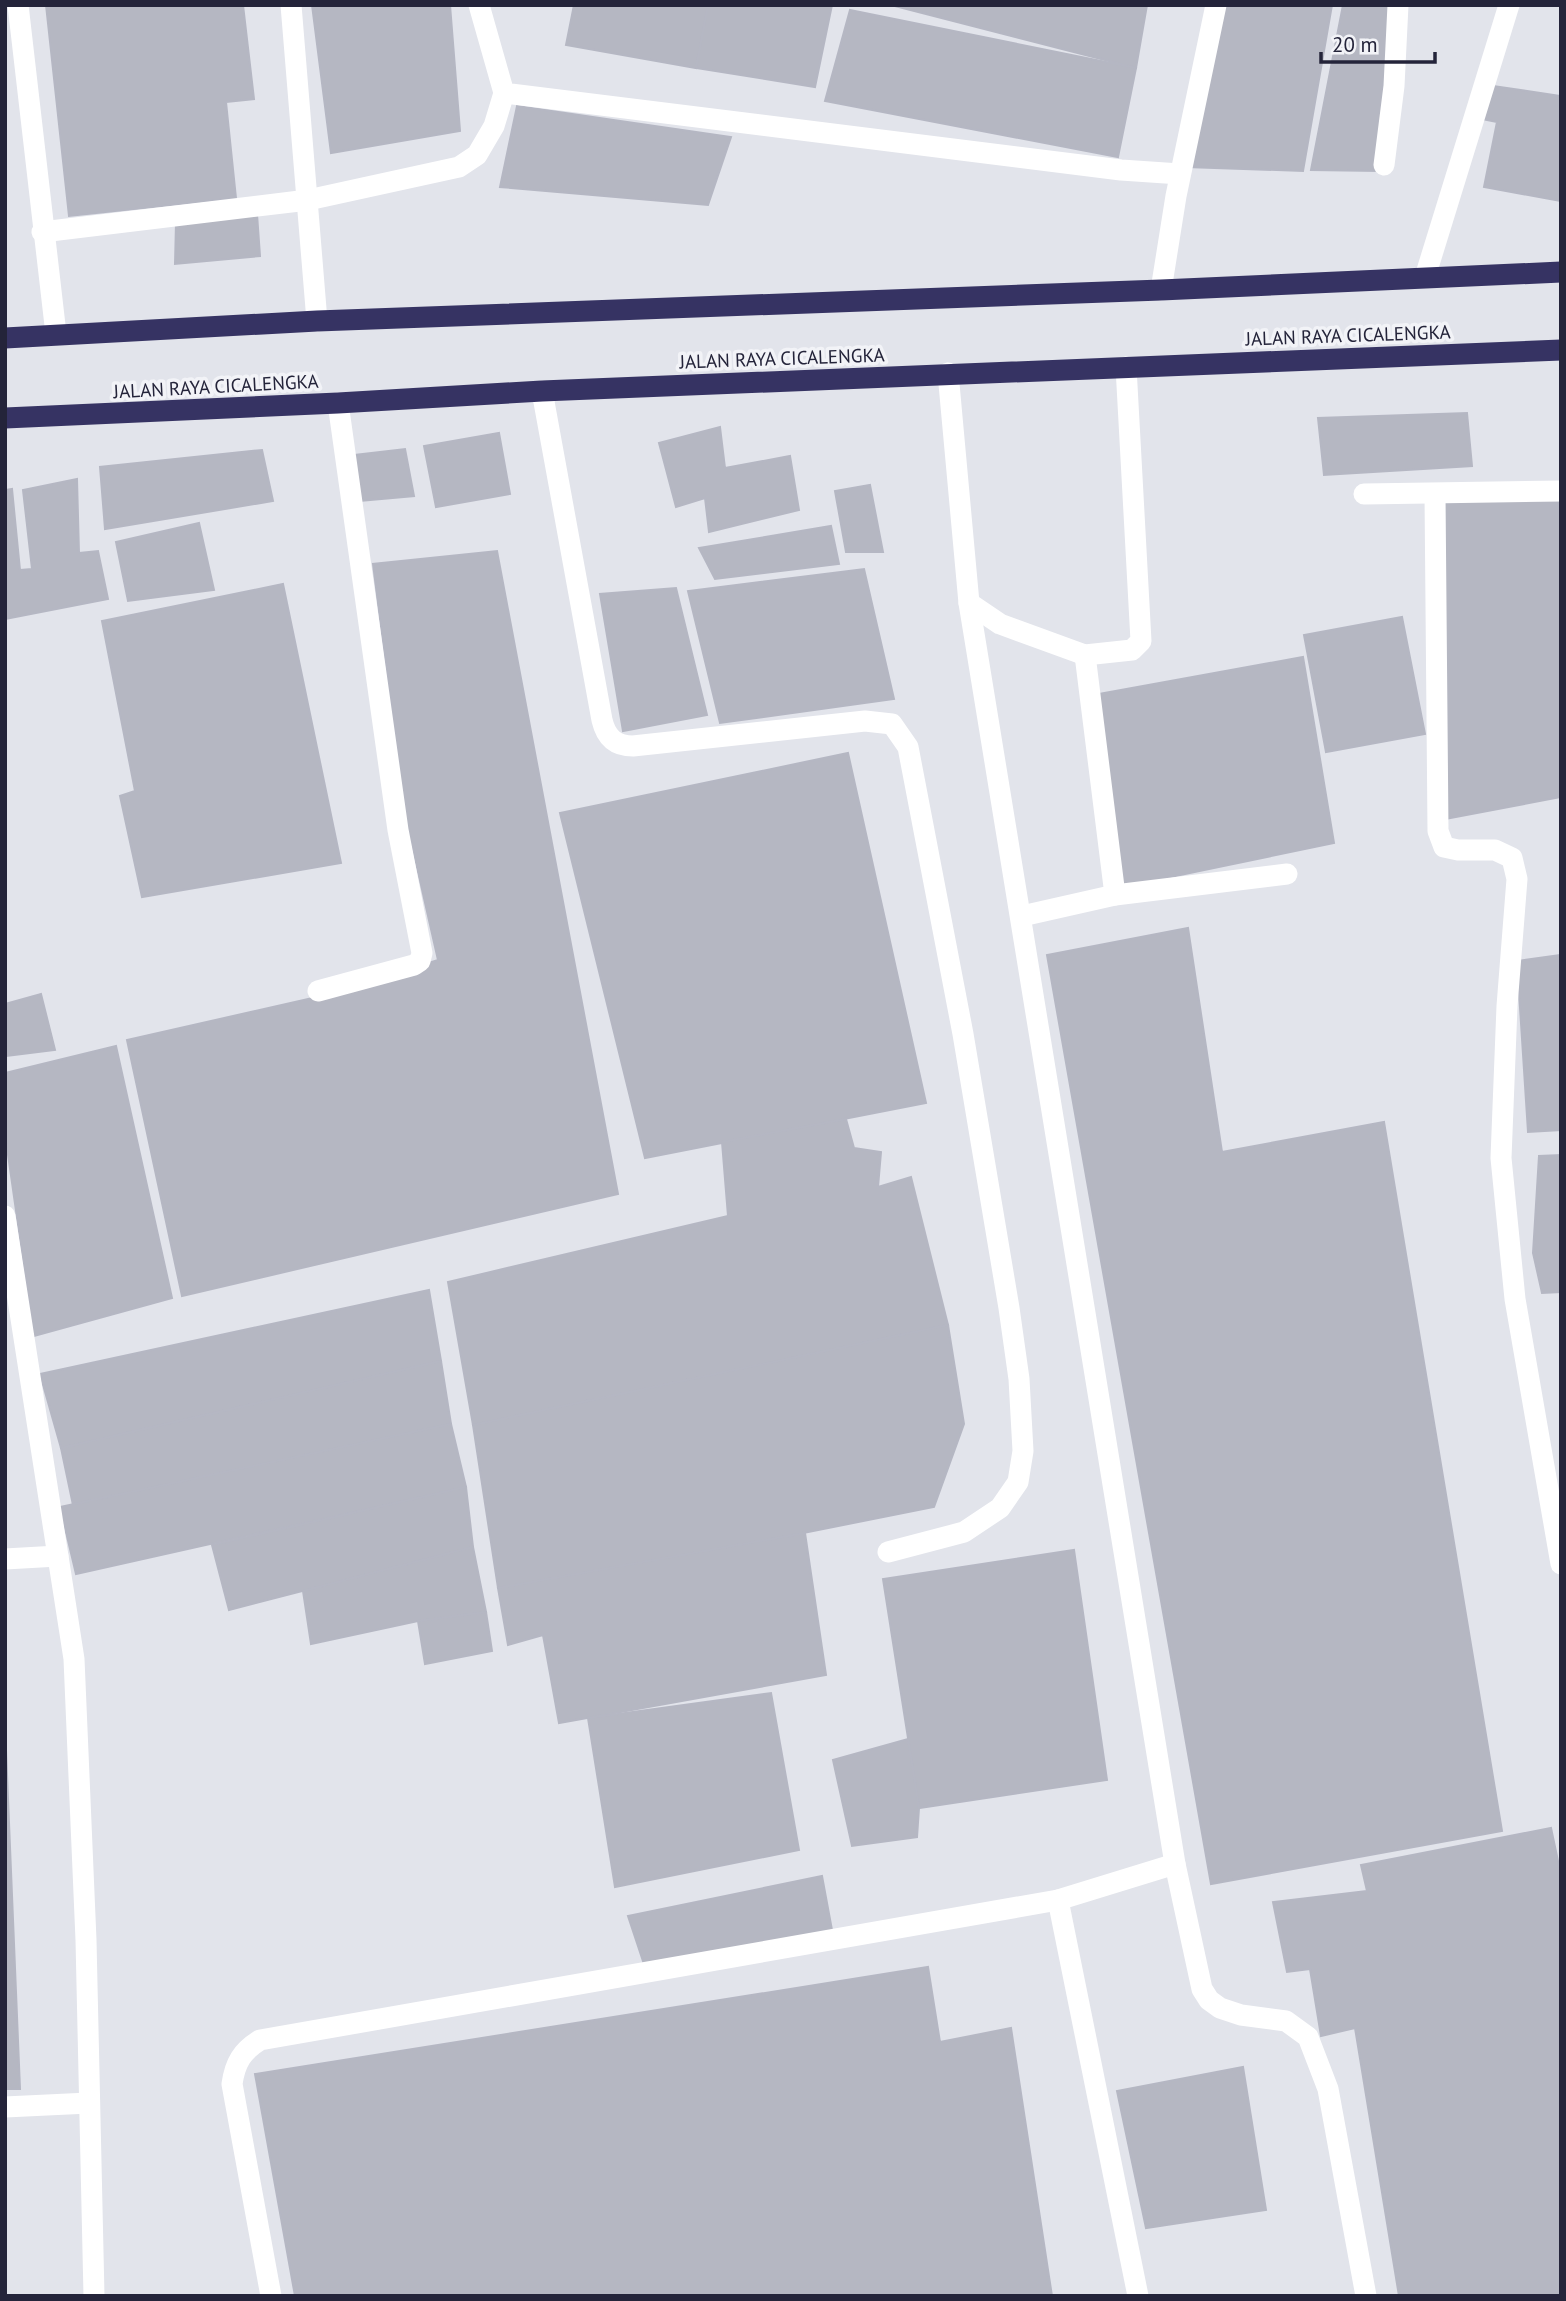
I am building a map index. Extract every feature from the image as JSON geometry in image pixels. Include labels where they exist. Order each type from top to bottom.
[{"type":"highway","points":[[5,338],[317,321],[1161,290],[1561,272]]},
{"type":"highway","name":"JALAN RAYA CICALENGKA","points":[[5,418],[948,373],[1561,350]]},
{"type":"lane","points":[[18,5],[42,232],[56,334]]},
{"type":"lane","points":[[291,5],[317,321]]},
{"type":"lane","points":[[42,232],[308,200],[459,167],[477,155],[494,126],[504,93],[479,5]]},
{"type":"lane","points":[[1161,290],[1180,174],[1216,5]]},
{"type":"lane","points":[[1384,165],[1394,86],[1398,5]]},
{"type":"lane","points":[[1425,277],[1509,5]]},
{"type":"lane","points":[[504,93],[1121,170],[1180,174]]},
{"type":"lane","points":[[970,603],[1000,624],[1085,655],[1132,650],[1141,641],[1126,367]]},
{"type":"lane","points":[[948,373],[970,603],[1175,1864],[1202,1989],[1209,2000],[1220,2008],[1241,2015],[1286,2021],[1308,2037],[1328,2090],[1366,2296]]},
{"type":"lane","points":[[542,391],[602,720],[605,732],[611,739],[622,746],[633,746],[866,721],[892,724],[908,747],[963,1034],[1009,1308],[1019,1379],[1023,1451],[1018,1482],[1000,1508],[964,1532],[888,1552]]},
{"type":"lane","points":[[318,991],[414,965],[420,961],[422,953],[398,830],[345,469],[338,403]]},
{"type":"lane","points":[[1364,494],[1561,491]]},
{"type":"lane","points":[[1435,494],[1438,831],[1444,847],[1495,850],[1512,858],[1517,878],[1507,1006],[1501,1158],[1515,1299],[1553,1478],[1561,1564]]},
{"type":"lane","points":[[1085,655],[1115,895]]},
{"type":"lane","points":[[1022,916],[1115,895],[1287,874]]},
{"type":"lane","points":[[5,1216],[74,1658],[86,1940],[94,2296]]},
{"type":"lane","points":[[5,1559],[58,1556]]},
{"type":"lane","points":[[271,2296],[232,2084],[234,2067],[246,2049],[260,2040],[1058,1900],[1175,1864]]},
{"type":"lane","points":[[1058,1900],[1138,2296]]},
{"type":"lane","points":[[5,2107],[89,2103]]},
{"type":"building","points":[[46,5],[243,5],[254,99],[226,102],[236,198],[69,216]]},
{"type":"building","points":[[312,5],[450,5],[460,131],[331,153]]},
{"type":"building","points":[[574,5],[708,5],[696,68],[566,45]]},
{"type":"building","points":[[708,5],[832,5],[815,87],[696,68]]},
{"type":"building","points":[[891,5],[1147,5],[1136,68]]},
{"type":"building","points":[[1221,5],[1332,5],[1303,171],[1187,167]]},
{"type":"building","points":[[1343,5],[1391,5],[1379,135],[1379,171],[1311,170]]},
{"type":"building","points":[[850,10],[1136,68],[1118,157],[825,101]]},
{"type":"building","points":[[1493,86],[1561,96],[1561,201],[1484,187],[1497,122],[1482,119]]},
{"type":"building","points":[[517,106],[731,137],[708,205],[500,187]]},
{"type":"building","points":[[257,214],[260,256],[175,264],[176,223]]},
{"type":"building","points":[[1467,413],[1472,466],[1324,475],[1318,418]]},
{"type":"building","points":[[720,427],[725,468],[790,456],[799,510],[709,532],[705,498],[676,507],[659,443]]},
{"type":"building","points":[[499,433],[510,494],[436,507],[424,446]]},
{"type":"building","points":[[405,449],[414,496],[360,501],[353,455]]},
{"type":"building","points":[[262,450],[273,501],[105,529],[100,467]]},
{"type":"building","points":[[77,479],[79,553],[98,551],[108,599],[5,619],[5,490],[12,489],[20,570],[32,569],[23,490]]},
{"type":"building","points":[[870,485],[883,552],[846,552],[835,491]]},
{"type":"building","points":[[1561,493],[1561,797],[1445,819],[1445,501]]},
{"type":"building","points":[[199,523],[214,590],[128,601],[116,542]]},
{"type":"building","points":[[831,526],[839,564],[715,579],[699,548]]},
{"type":"building","points":[[497,551],[618,1194],[182,1296],[127,1040],[339,992],[438,960],[405,814],[373,564]]},
{"type":"building","points":[[864,569],[894,699],[720,723],[688,591]]},
{"type":"building","points":[[283,584],[341,863],[142,897],[120,796],[135,791],[102,621]]},
{"type":"building","points":[[676,588],[707,715],[623,731],[600,594]]},
{"type":"building","points":[[1402,617],[1425,734],[1326,752],[1304,635]]},
{"type":"building","points":[[1303,657],[1334,843],[1122,887],[1093,695]]},
{"type":"building","points":[[848,753],[926,1103],[645,1158],[560,813]]},
{"type":"building","points":[[1188,928],[1222,1152],[1384,1122],[1502,1831],[1211,1884],[1047,955]]},
{"type":"building","points":[[1561,955],[1561,1130],[1528,1132],[1517,961]]},
{"type":"building","points":[[41,994],[55,1050],[5,1056],[5,1004]]},
{"type":"building","points":[[116,1046],[172,1298],[34,1336],[5,1134],[5,1073]]},
{"type":"building","points":[[846,1119],[854,1148],[881,1152],[878,1187],[911,1177],[948,1325],[473,1425],[448,1282],[728,1216],[722,1142]]},
{"type":"building","points":[[1561,1155],[1561,1292],[1542,1293],[1533,1253],[1539,1156]]},
{"type":"building","points":[[429,1290],[441,1361],[61,1448],[40,1374]]},
{"type":"building","points":[[948,1325],[964,1424],[934,1507],[566,1580],[498,1588],[473,1425]]},
{"type":"building","points":[[441,1361],[451,1424],[73,1505],[61,1448]]},
{"type":"building","points":[[451,1424],[466,1487],[76,1574],[60,1507]]},
{"type":"building","points":[[466,1487],[473,1547],[229,1610],[212,1545]]},
{"type":"building","points":[[805,1533],[826,1675],[559,1723],[543,1635],[508,1645],[498,1588]]},
{"type":"building","points":[[473,1547],[486,1612],[418,1621],[311,1644],[303,1591]]},
{"type":"building","points":[[1074,1550],[1107,1780],[919,1808],[883,1579]]},
{"type":"building","points":[[486,1612],[492,1651],[425,1664],[418,1621]]},
{"type":"building","points":[[771,1693],[799,1850],[615,1887],[588,1718]]},
{"type":"building","points":[[5,1726],[20,2089],[5,2089]]},
{"type":"building","points":[[908,1739],[919,1808],[917,1837],[852,1846],[833,1760]]},
{"type":"building","points":[[1551,1828],[1561,1875],[1561,2296],[1399,2296],[1355,2028],[1321,2036],[1310,1969],[1287,1972],[1273,1902],[1367,1891],[1361,1865]]},
{"type":"building","points":[[822,1876],[832,1930],[644,1964],[628,1916]]},
{"type":"building","points":[[928,1967],[940,2042],[1011,2028],[1052,2296],[295,2296],[255,2074]]},
{"type":"building","points":[[1243,2067],[1266,2210],[1146,2228],[1117,2091]]}]
